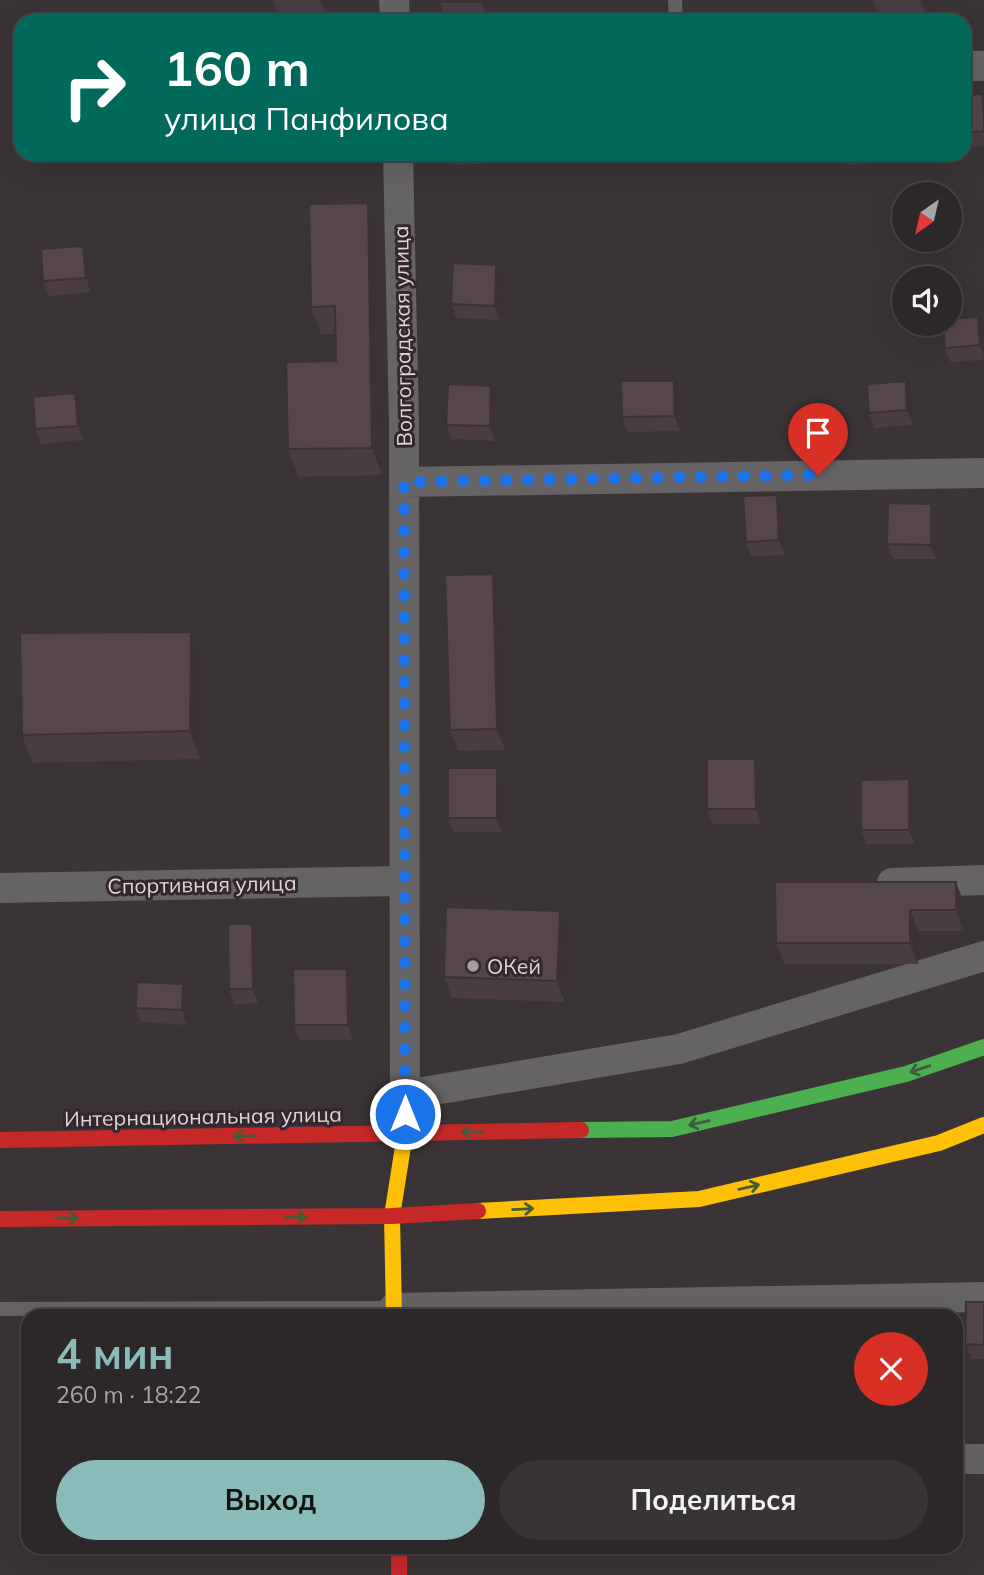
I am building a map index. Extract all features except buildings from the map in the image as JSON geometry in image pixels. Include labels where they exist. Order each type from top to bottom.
[{"type":"main road","name":"Интернациональная улица","points":[[0,1140],[672,1129],[906,1074],[984,1047]]},
{"type":"main road","points":[[0,1219],[392,1216],[699,1199],[939,1143],[984,1125]]},
{"type":"main road","name":"Волгоградская улица","points":[[394,1309],[392,1216],[405,1133]]},
{"type":"main road","points":[[399,1554],[399,1575]]},
{"type":"street","name":"Волгоградская улица","points":[[398,161],[404,422],[405,1133]]},
{"type":"street","points":[[404,482],[984,473]]},
{"type":"street","points":[[867,884],[984,880]]},
{"type":"street","name":"Спортивная улица","points":[[0,888],[404,881]]},
{"type":"street","points":[[405,1095],[679,1049],[984,956]]},
{"type":"street","points":[[512,1309],[984,1297]]},
{"type":"street","points":[[963,1459],[984,1459]]},
{"type":"lane","points":[[0,1309],[21,1309]]},
{"type":"traffic: fast","points":[[581,1130],[672,1129],[906,1074],[984,1047]]},
{"type":"traffic: slow","points":[[478,1211],[699,1199],[939,1143],[984,1125]]},
{"type":"traffic: slow","points":[[394,1309],[392,1216],[405,1134]]},
{"type":"traffic: jam","points":[[0,1140],[581,1130]]},
{"type":"traffic: jam","points":[[0,1219],[392,1216],[478,1211]]},
{"type":"traffic: jam","points":[[399,1554],[399,1575]]},
{"type":"place","name":"ОКей","points":[[473,966]]},
{"type":"route","points":[[405,1114],[404,482],[818,475]]}]
